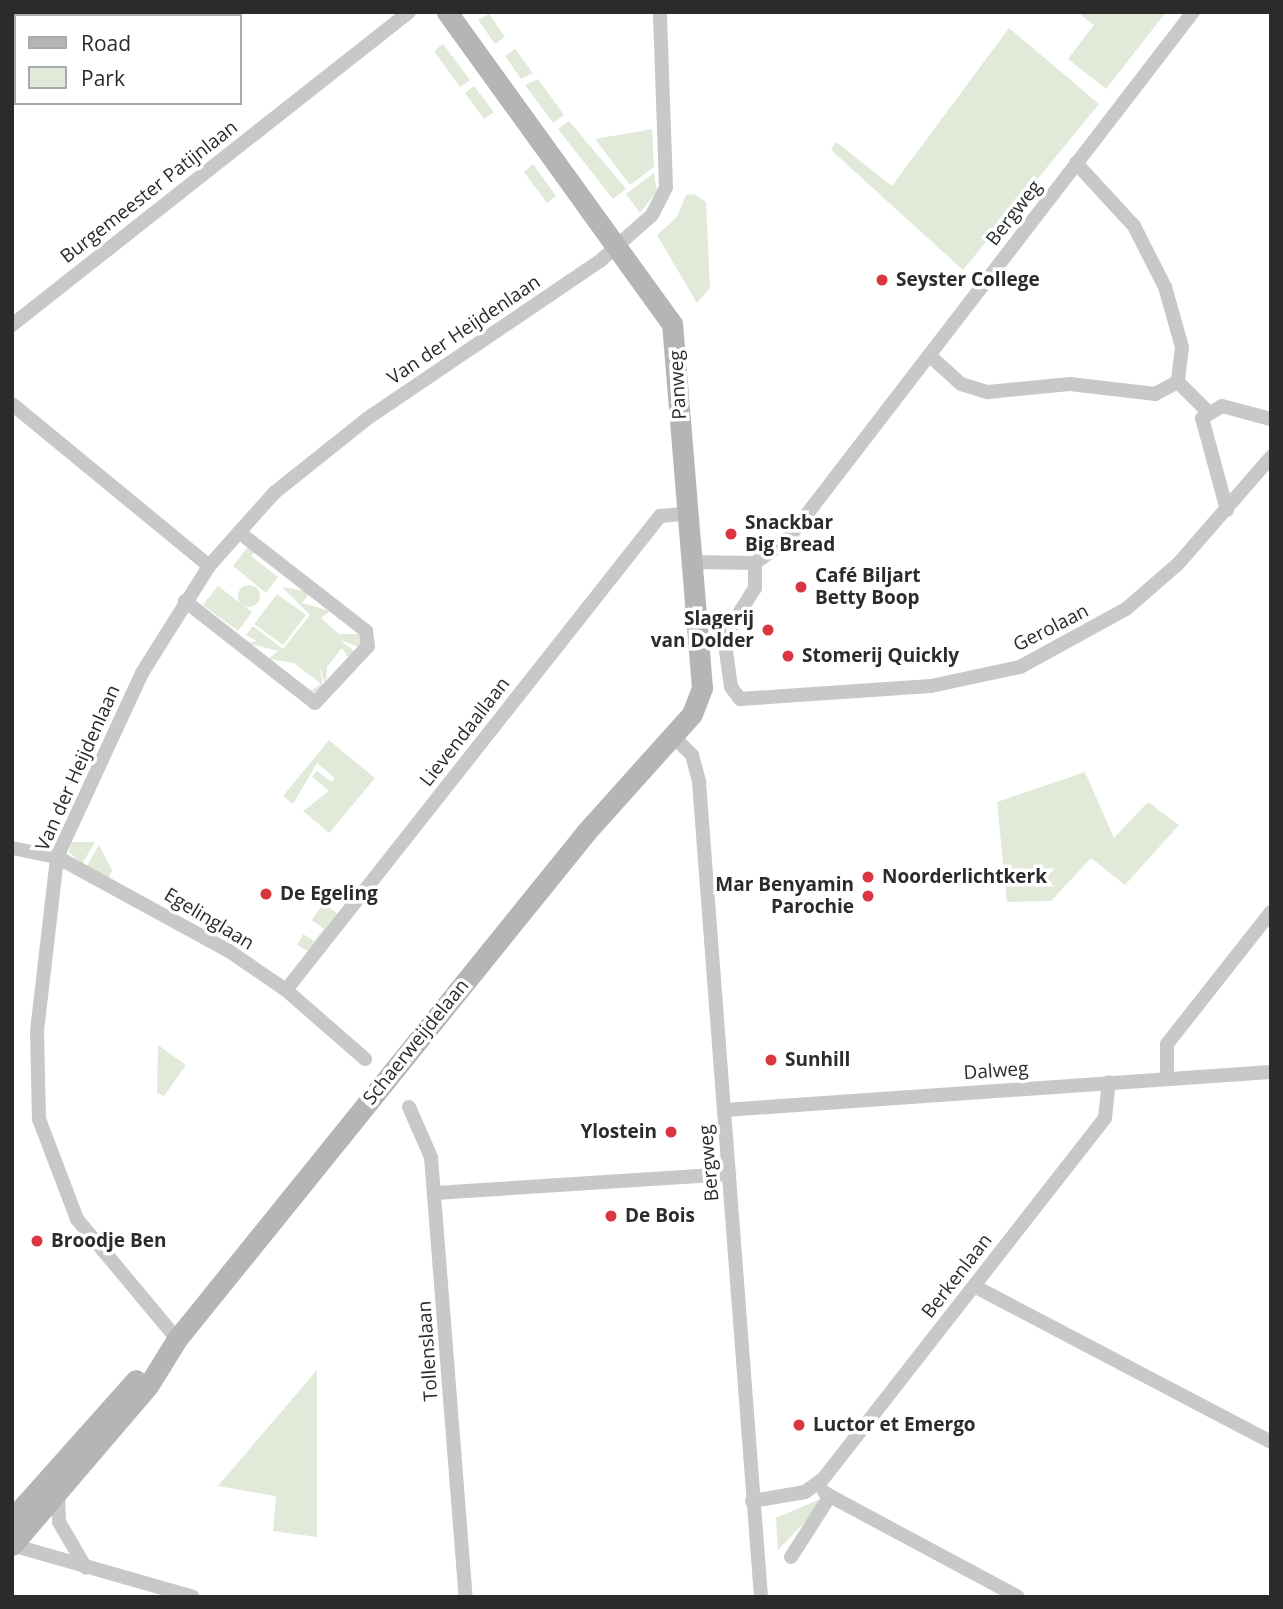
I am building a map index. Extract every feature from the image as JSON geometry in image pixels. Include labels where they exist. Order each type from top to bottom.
[{"type":"street","name":"Burgemeester Patijnlaan","points":[[12,325],[410,12]]},
{"type":"street","name":"Panweg","points":[[447,12],[672,324],[678,354],[684,514],[702,688],[673,736]]},
{"type":"street","name":"Van der Heijdenlaan","points":[[172,1346],[77,1219],[39,1119],[37,1031],[57,857],[106,744],[185,601],[209,566],[274,493],[368,418],[618,247],[652,215],[666,187],[660,12]]},
{"type":"street","name":"Bergweg","points":[[755,563],[787,540],[1193,12]]},
{"type":"street","points":[[1076,163],[1135,226],[1165,287],[1182,347],[1178,382]]},
{"type":"street","points":[[929,355],[961,384],[988,392],[1070,384],[1155,394],[1178,382]]},
{"type":"street","points":[[1178,382],[1206,410]]},
{"type":"street","points":[[12,404],[209,566]]},
{"type":"street","points":[[1206,410],[1222,406],[1271,418]]},
{"type":"street","points":[[1206,410],[1203,424],[1227,510]]},
{"type":"street","name":"Gerolaan","points":[[755,563],[755,588],[724,638],[731,687],[740,699],[932,686],[1020,667],[1126,609],[1227,510],[1271,457]]},
{"type":"street","name":"Lievendaallaan","points":[[286,990],[660,516],[684,514]]},
{"type":"street","points":[[185,601],[315,703],[368,646],[366,631],[239,532]]},
{"type":"street","points":[[691,562],[755,563]]},
{"type":"street","name":"Bergweg","points":[[673,736],[692,755],[699,782],[761,1597]]},
{"type":"street","name":"Schaerweijdelaan","points":[[12,1519],[172,1346],[587,831],[673,736]]},
{"type":"street","name":"Egelinglaan","points":[[12,848],[57,857],[286,990],[365,1059]]},
{"type":"street","points":[[1167,1079],[1167,1044],[1271,912]]},
{"type":"street","name":"Dalweg","points":[[724,1110],[1271,1072]]},
{"type":"street","name":"Berkenlaan","points":[[817,1487],[1105,1118],[1110,1082]]},
{"type":"street","name":"Tollenslaan","points":[[409,1107],[431,1157],[466,1597]]},
{"type":"street","points":[[435,1193],[729,1174]]},
{"type":"street","points":[[974,1286],[1271,1442]]},
{"type":"street","name":"Schaerweijdelaan","points":[[12,1545],[149,1386],[172,1346]]},
{"type":"street","points":[[752,1501],[817,1487],[1018,1597]]},
{"type":"street","points":[[58,1493],[59,1522],[86,1569]]},
{"type":"street","points":[[791,1557],[830,1496]]},
{"type":"street","points":[[12,1545],[159,1593],[193,1597]]},
{"type":"green space","points":[[1077,12],[1166,12],[1106,89],[1068,59],[1094,25]]},
{"type":"green space","points":[[489,14],[505,37],[495,44],[478,20]]},
{"type":"green space","points":[[1009,28],[1099,104],[963,270],[831,150],[836,142],[892,186]]},
{"type":"green space","points":[[443,44],[470,80],[460,87],[434,51]]},
{"type":"green space","points":[[515,49],[533,73],[521,79],[505,56]]},
{"type":"green space","points":[[538,79],[564,115],[553,123],[525,85]]},
{"type":"green space","points":[[474,86],[494,112],[484,119],[465,93]]},
{"type":"green space","points":[[569,121],[626,189],[613,199],[558,129]]},
{"type":"green space","points":[[652,129],[654,167],[630,185],[595,139]]},
{"type":"green space","points":[[533,164],[556,196],[547,203],[524,172]]},
{"type":"green space","points":[[654,173],[657,191],[640,213],[626,194]]},
{"type":"green space","points":[[694,194],[706,202],[710,288],[697,303],[657,235],[677,217],[686,195]]},
{"type":"green space","points":[[249,546],[256,551],[251,556],[278,577],[266,593],[233,566]]},
{"type":"green space","points":[[249,585],[257,588],[260,596],[257,604],[249,607],[241,604],[238,596],[241,588]]},
{"type":"green space","points":[[218,586],[252,612],[238,631],[203,605]]},
{"type":"green space","points":[[282,587],[305,591],[309,594],[302,603],[330,611],[321,618],[339,634],[359,634],[363,640],[359,647],[340,640],[354,651],[348,657],[342,648],[327,667],[326,687],[319,664],[324,691],[319,694],[310,691],[321,684],[294,663],[268,659],[278,651],[247,643],[257,641],[246,635],[253,626],[283,649],[310,615]]},
{"type":"green space","points":[[277,594],[306,615],[283,645],[254,624]]},
{"type":"green space","points":[[329,740],[375,778],[329,833],[303,811],[329,791],[312,777],[317,771],[331,782],[335,778],[317,763],[293,804],[283,796]]},
{"type":"green space","points":[[1085,772],[1114,838],[1148,802],[1179,825],[1125,885],[1091,858],[1051,901],[1007,902],[997,802]]},
{"type":"green space","points":[[71,842],[95,842],[82,864],[69,852]]},
{"type":"green space","points":[[99,845],[112,870],[108,879],[86,867]]},
{"type":"green space","points":[[323,903],[339,915],[309,952],[297,945],[303,934],[314,941],[324,929],[312,920]]},
{"type":"green space","points":[[158,1045],[186,1065],[164,1096],[157,1093]]},
{"type":"green space","points":[[317,1370],[317,1537],[273,1531],[276,1496],[218,1486]]},
{"type":"green space","points":[[818,1500],[822,1504],[778,1550],[776,1518]]},
{"type":"place","name":"Seyster College","points":[[882,280]]},
{"type":"place","name":"Snackbar Big Bread","points":[[731,534]]},
{"type":"place","name":"Café Biljart Betty Boop","points":[[801,587]]},
{"type":"place","name":"Slagerij van Dolder","points":[[768,630]]},
{"type":"place","name":"Stomerij Quickly","points":[[788,656]]},
{"type":"place","name":"Noorderlichtkerk","points":[[868,877]]},
{"type":"place","name":"De Egeling","points":[[266,894]]},
{"type":"place","name":"Mar Benyamin Parochie","points":[[868,896]]},
{"type":"place","name":"Sunhill","points":[[771,1060]]},
{"type":"place","name":"Ylostein","points":[[671,1132]]},
{"type":"place","name":"De Bois","points":[[611,1216]]},
{"type":"place","name":"Broodje Ben","points":[[37,1241]]},
{"type":"place","name":"Luctor et Emergo","points":[[799,1425]]}]
